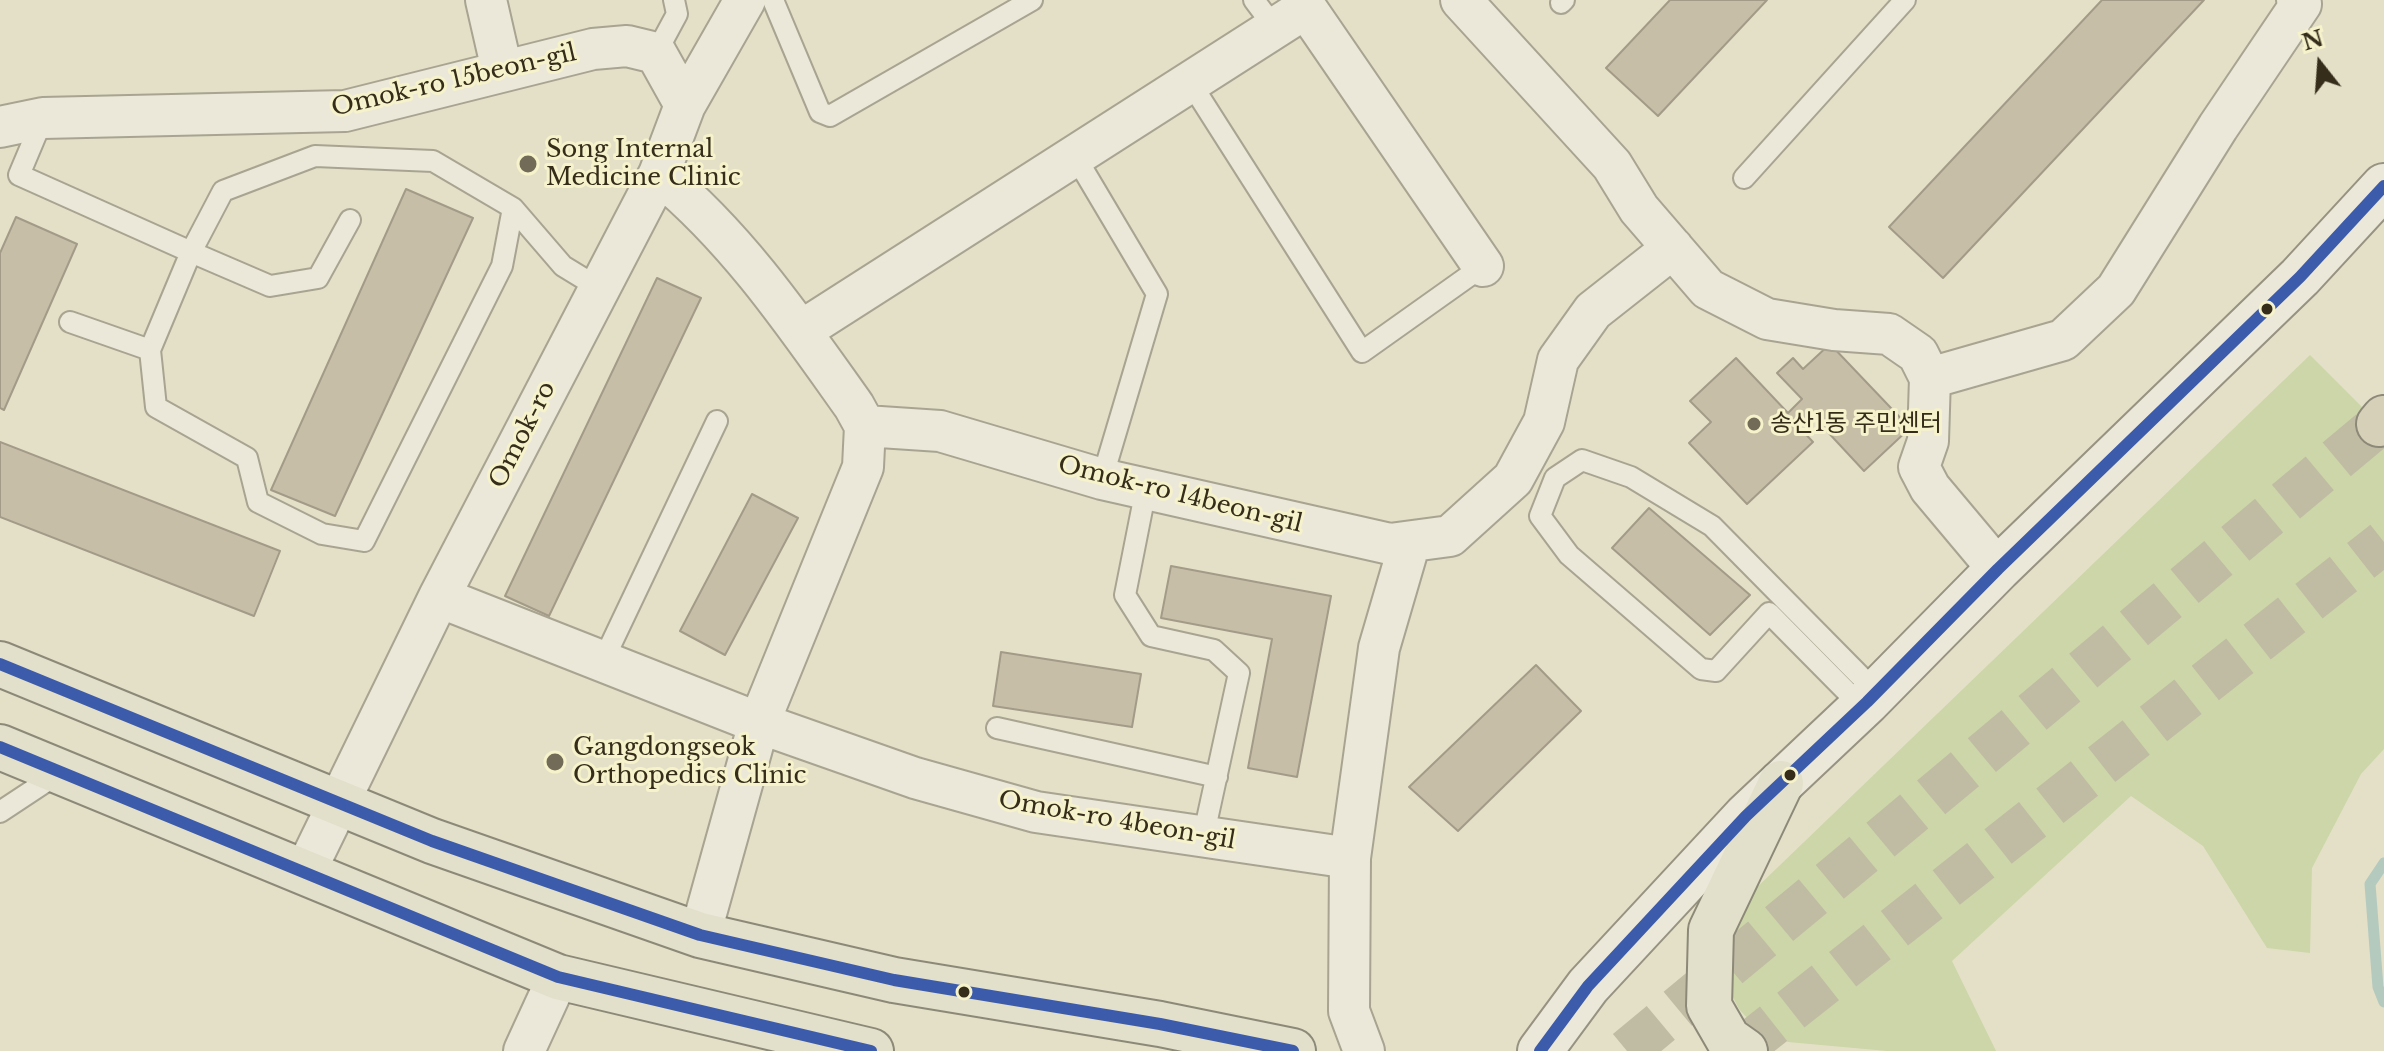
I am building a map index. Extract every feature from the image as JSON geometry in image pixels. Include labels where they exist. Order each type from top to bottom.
[{"type":"main road","points":[[1540,1051],[1588,986],[1746,816],[2300,277],[2384,186]]},
{"type":"main road","points":[[0,664],[432,841],[700,935],[894,980],[1160,1024],[1293,1051]]},
{"type":"main road","points":[[0,747],[558,977],[861,1050]]},
{"type":"main road","points":[[1745,1051],[1728,1039],[1709,1006],[1711,930],[1781,783]]},
{"type":"street","points":[[486,0],[502,70]]},
{"type":"street","name":"Omok-ro","points":[[305,872],[439,597],[659,174],[685,105],[745,0]]},
{"type":"street","points":[[1461,0],[1612,165],[1639,209],[1708,289],[1767,319],[1834,330],[1889,334],[1918,354],[1930,378],[1928,441],[1919,467],[1930,488],[1998,569]]},
{"type":"street","points":[[1930,378],[2063,340],[2116,290],[2218,127],[2301,4],[2297,0]]},
{"type":"street","points":[[801,331],[1190,82],[1265,14],[1306,8],[1483,266]]},
{"type":"street","name":"Omok-ro 15beon-gil","points":[[0,127],[43,118],[345,111],[593,49],[627,46],[656,53]]},
{"type":"street","points":[[656,53],[685,105]]},
{"type":"street","points":[[659,174],[692,202],[759,275],[865,426],[863,467],[759,723],[700,935]]},
{"type":"street","name":"Omok-ro 14beon-gil","points":[[865,426],[940,431],[1102,479],[1390,544],[1450,536],[1513,479],[1544,422],[1558,360],[1593,311],[1673,248]]},
{"type":"street","points":[[1364,1051],[1349,1011],[1350,858],[1379,648],[1410,542]]},
{"type":"street","name":"Omok-ro 4beon-gil","points":[[439,597],[759,723],[915,778],[1036,812],[1350,858]]},
{"type":"street","points":[[524,1051],[558,977]]},
{"type":"lane","points":[[656,53],[677,14],[674,0]]},
{"type":"lane","points":[[773,0],[820,112],[830,116],[1032,0]]},
{"type":"lane","points":[[1744,178],[1905,0]]},
{"type":"lane","points":[[1190,82],[1362,352],[1483,266]]},
{"type":"lane","points":[[43,118],[9,176],[270,286],[318,278],[350,220]]},
{"type":"lane","points":[[513,208],[502,266],[364,541],[322,534],[258,502],[247,458],[156,407],[150,350],[191,252],[223,191],[315,156],[433,161],[513,208],[563,266],[599,288]]},
{"type":"lane","points":[[1075,156],[1157,294],[1102,479]]},
{"type":"lane","points":[[70,322],[150,350]]},
{"type":"lane","points":[[603,661],[717,421]]},
{"type":"lane","points":[[1582,460],[1631,477],[1712,526],[1869,699],[1769,613],[1716,671],[1701,669],[1569,555],[1540,516],[1555,478],[1582,460]]},
{"type":"lane","points":[[1146,489],[1125,595],[1151,636],[1214,650],[1239,673],[1203,838]]},
{"type":"lane","points":[[997,728],[1217,777]]},
{"type":"lane","points":[[0,812],[62,771]]},
{"type":"green space","points":[[2310,355],[2384,429],[2384,749],[2361,774],[2312,868],[2310,953],[2267,948],[2203,846],[2131,796],[1952,961],[1996,1051],[1887,1051],[1788,1042],[1749,1020],[1739,1009],[1716,964],[1724,919]]},
{"type":"building","points":[[1670,0],[1767,0],[1658,116],[1606,68]]},
{"type":"building","points":[[2102,0],[2204,0],[1943,278],[1889,227]]},
{"type":"building","points":[[406,189],[473,218],[335,516],[271,490]]},
{"type":"building","points":[[16,217],[77,244],[4,410],[0,408],[0,253]]},
{"type":"building","points":[[657,278],[701,298],[549,616],[505,596]]},
{"type":"building","name":"송산1동 주민센터","points":[[1830,344],[1910,428],[1864,471],[1811,414],[1798,426],[1813,442],[1747,504],[1689,443],[1711,422],[1690,401],[1736,358],[1788,413],[1802,399],[1777,373],[1793,358],[1803,369]]},
{"type":"building","points":[[0,442],[280,551],[254,616],[0,517]]},
{"type":"building","points":[[752,494],[798,518],[725,655],[680,631]]},
{"type":"building","points":[[1649,508],[1750,595],[1710,635],[1612,548]]},
{"type":"building","points":[[1171,566],[1331,596],[1297,777],[1248,768],[1272,639],[1161,618]]},
{"type":"building","points":[[1001,652],[1141,674],[1132,727],[993,706]]},
{"type":"building","points":[[1536,665],[1581,711],[1458,831],[1409,787]]},
{"type":"waterway","points":[[2384,863],[2370,884],[2378,987],[2384,1002]]},
{"type":"tunnel","points":[[1627,1051],[2379,424]]},
{"type":"tunnel","points":[[1739,1051],[2384,542]]},
{"type":"transit line","points":[[1540,1051],[1588,986],[1746,816],[1867,702],[1998,569],[2300,277],[2384,186]]},
{"type":"transit line","points":[[0,664],[432,841],[700,935],[894,980],[1160,1024],[1293,1051]]},
{"type":"transit line","points":[[0,747],[558,977],[871,1051]]},
{"type":"place","name":"Song Internal Medicine Clinic","points":[[528,164]]},
{"type":"place","name":"송산1동 주민센터","points":[[1754,424]]},
{"type":"place","name":"Gangdongseok Orthopedics Clinic","points":[[555,762]]}]
